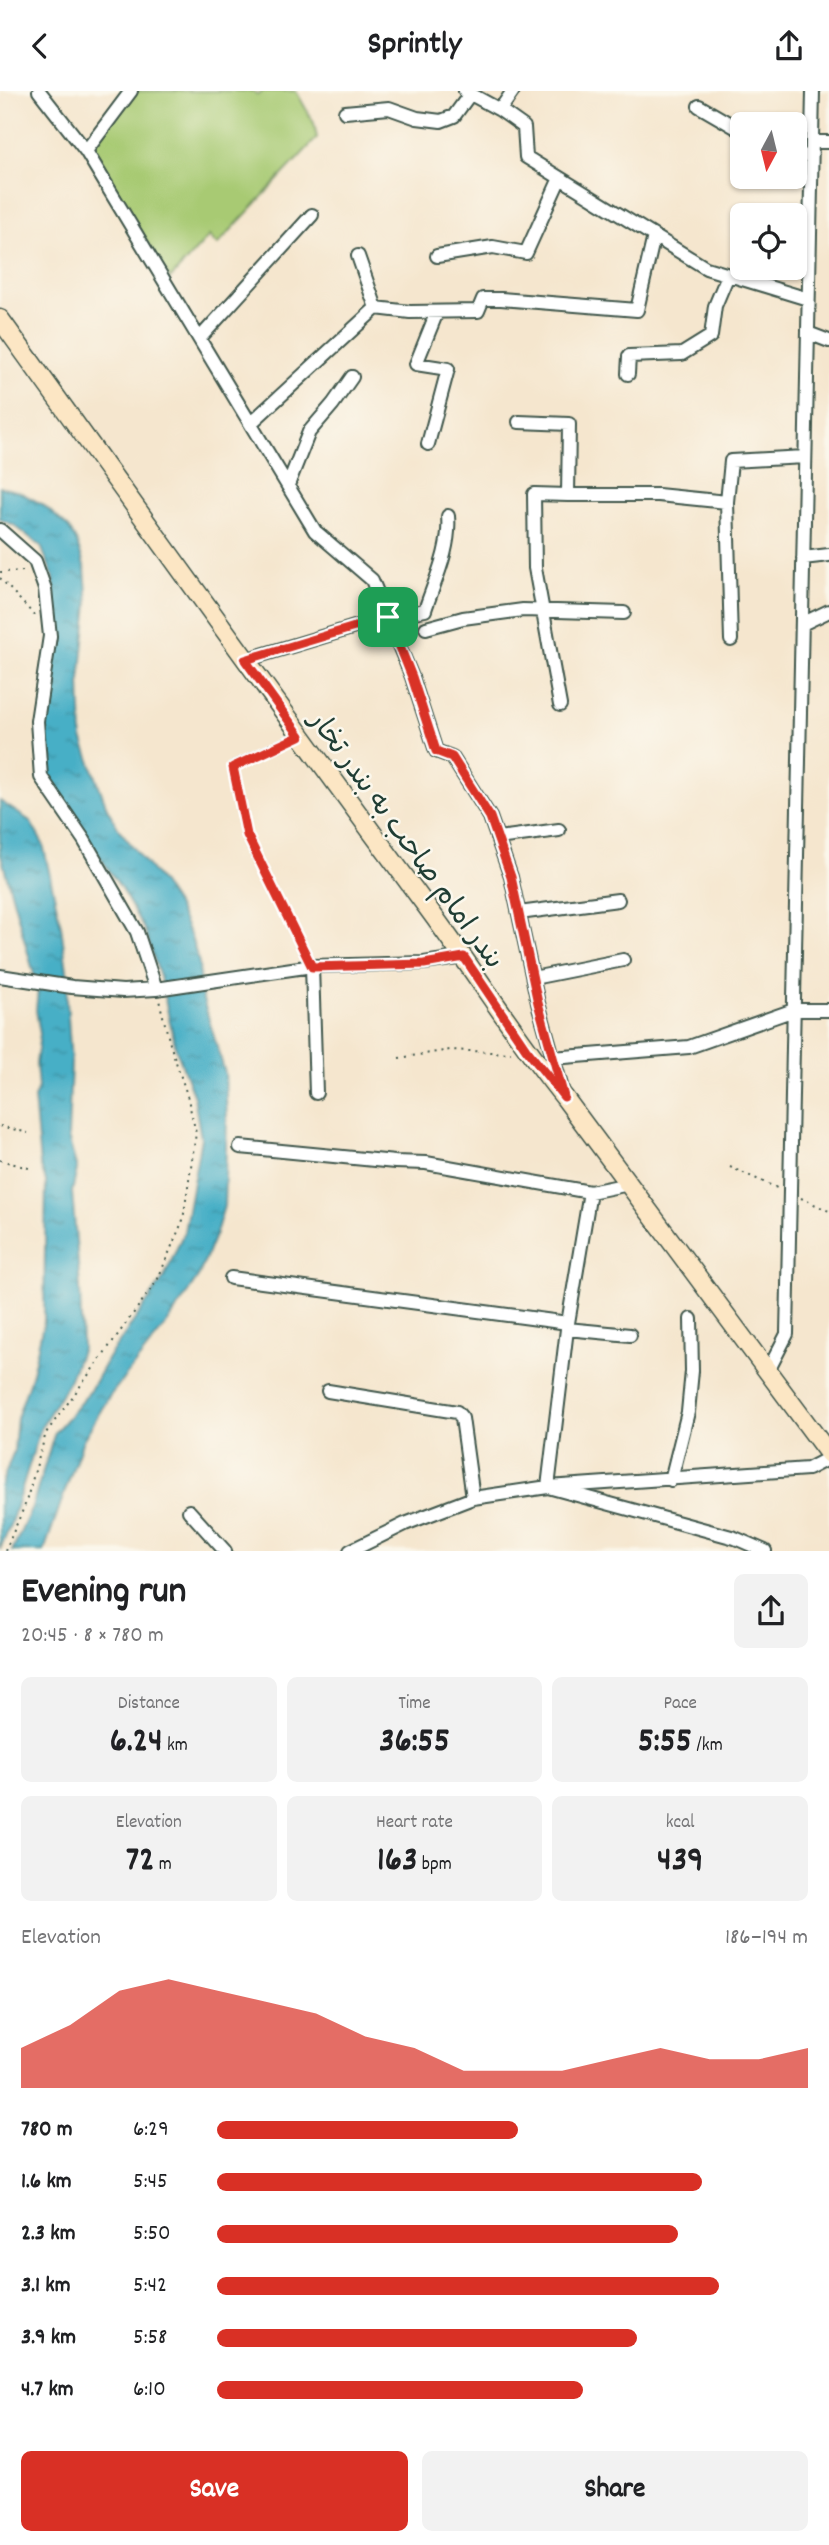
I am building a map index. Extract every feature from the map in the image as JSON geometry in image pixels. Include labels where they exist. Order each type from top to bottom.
[{"type":"main road","name":"بندر امام صاحب به بندر تخار","points":[[0,319],[300,736],[464,957],[526,1049],[829,1456]]},
{"type":"street","points":[[39,91],[86,151],[315,531],[372,580],[412,677],[436,751],[452,757],[490,817],[498,838],[511,877],[552,1058],[564,1097]]},
{"type":"street","points":[[86,151],[131,91]]},
{"type":"street","points":[[500,110],[513,91]]},
{"type":"street","points":[[768,1371],[787,1334],[813,91]]},
{"type":"street","points":[[345,112],[390,108],[417,118],[440,121],[454,116],[468,92],[524,127],[526,157],[706,268],[808,299]]},
{"type":"street","points":[[699,106],[730,124]]},
{"type":"street","points":[[812,142],[829,142]]},
{"type":"street","points":[[807,156],[811,157]]},
{"type":"street","points":[[438,256],[493,247],[526,253],[560,178]]},
{"type":"street","points":[[200,338],[312,215]]},
{"type":"street","points":[[251,423],[376,308],[410,312],[478,311],[483,299],[501,299],[637,310],[654,236]]},
{"type":"street","points":[[358,256],[376,308]]},
{"type":"street","points":[[628,374],[629,356],[682,354],[711,336],[715,306],[728,275]]},
{"type":"street","points":[[428,444],[448,369],[416,364],[437,312]]},
{"type":"street","points":[[808,333],[829,341]]},
{"type":"street","points":[[288,485],[309,432],[352,377]]},
{"type":"street","points":[[519,422],[569,424],[568,495]]},
{"type":"street","points":[[731,640],[727,502],[731,461],[805,457]]},
{"type":"street","points":[[560,705],[535,568],[534,494],[658,495],[727,502]]},
{"type":"street","points":[[245,660],[388,617],[425,610],[444,552],[449,530],[448,516]]},
{"type":"street","points":[[0,530],[34,561],[45,589],[49,631],[37,721],[41,778],[84,840],[137,932],[156,989]]},
{"type":"street","points":[[803,558],[829,555]]},
{"type":"street","points":[[426,628],[463,618],[523,610],[624,613]]},
{"type":"street","points":[[802,624],[829,611]]},
{"type":"street","points":[[498,838],[559,830]]},
{"type":"street","points":[[519,912],[618,900]]},
{"type":"street","points":[[0,977],[123,991],[156,989],[312,967],[424,964],[464,957]]},
{"type":"street","points":[[533,978],[623,960]]},
{"type":"street","points":[[312,967],[316,1093]]},
{"type":"street","points":[[552,1058],[689,1047],[794,1010],[829,1010]]},
{"type":"street","points":[[240,1147],[395,1163],[426,1163],[590,1192],[629,1184]]},
{"type":"street","points":[[548,1487],[567,1326],[590,1192]]},
{"type":"street","points":[[231,1278],[629,1335]]},
{"type":"street","points":[[671,1480],[688,1412],[692,1371],[691,1319]]},
{"type":"street","points":[[328,1391],[457,1412],[462,1417],[473,1499]]},
{"type":"street","points":[[350,1551],[405,1524],[473,1499],[548,1487],[808,1469],[829,1456]]},
{"type":"street","points":[[548,1487],[735,1538],[765,1551]]},
{"type":"street","points":[[188,1511],[225,1551]]},
{"type":"lane","points":[[300,736],[233,767],[247,835],[312,967]]},
{"type":"path","points":[[0,572],[38,570]]},
{"type":"path","points":[[0,578],[49,631]]},
{"type":"path","points":[[5,1551],[24,1505],[46,1433],[156,1281],[183,1220],[196,1133],[156,989]]},
{"type":"path","points":[[400,1058],[450,1050],[513,1053],[526,1049]]},
{"type":"path","points":[[0,1126],[28,1133]]},
{"type":"path","points":[[0,1160],[32,1169]]},
{"type":"green space","points":[[134,91],[253,91],[258,95],[263,91],[296,91],[314,123],[317,138],[217,245],[209,236],[170,279],[89,150]]},
{"type":"water","points":[[0,487],[19,492],[42,504],[69,528],[77,543],[85,569],[88,604],[80,680],[82,738],[107,808],[118,828],[176,905],[191,937],[199,963],[200,990],[225,1073],[227,1120],[224,1206],[198,1277],[169,1321],[109,1397],[83,1440],[44,1551],[12,1551],[32,1507],[55,1432],[88,1394],[108,1358],[164,1278],[184,1232],[201,1138],[194,1097],[176,1049],[160,977],[145,931],[121,888],[52,787],[42,722],[56,647],[54,579],[41,546],[14,525],[0,519]]},
{"type":"water","points":[[0,801],[30,821],[43,844],[61,926],[68,978],[71,1063],[68,1137],[77,1169],[72,1192],[82,1348],[69,1381],[41,1427],[11,1523],[0,1549],[0,1488],[14,1450],[17,1418],[31,1377],[44,1321],[46,1181],[40,1164],[34,1098],[38,1088],[36,1064],[40,1034],[36,1010],[38,989],[0,852]]},
{"type":"route","points":[[388,617],[412,677],[436,751],[452,757],[490,817],[511,877],[538,1003],[564,1097],[526,1049],[464,957],[424,964],[312,967],[247,835],[233,767],[300,736],[245,660],[388,617]]}]
